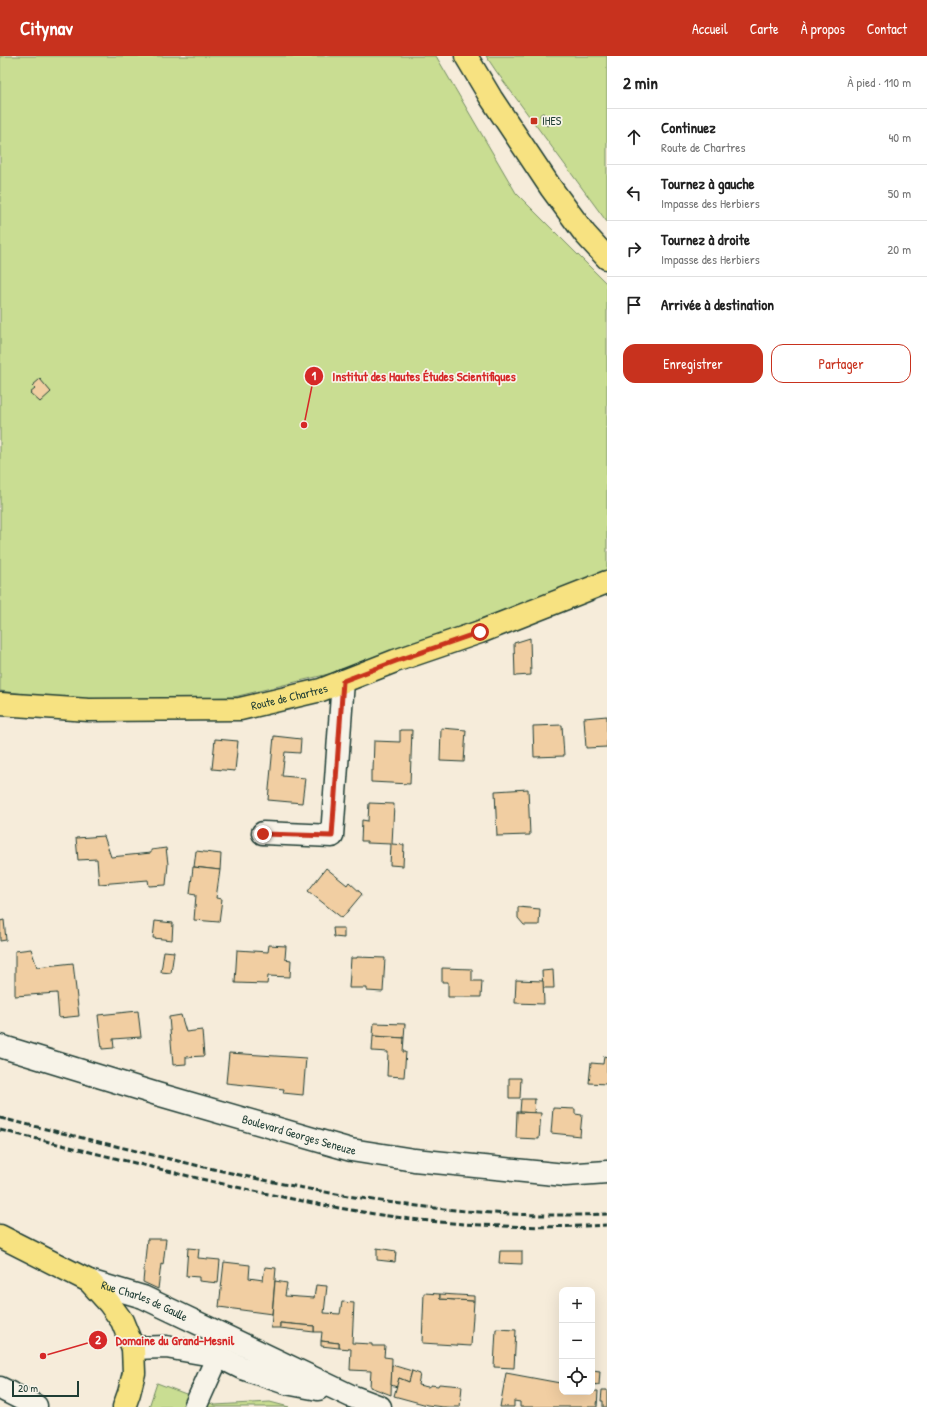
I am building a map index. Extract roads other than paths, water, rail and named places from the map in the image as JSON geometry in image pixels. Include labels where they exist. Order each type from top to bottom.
[{"type":"main road","points":[[466,56],[491,98],[551,188],[585,234],[607,258]]},
{"type":"main road","name":"Route de Chartres","points":[[0,704],[89,710],[240,708],[321,690],[396,661],[480,632],[607,582]]},
{"type":"main road","name":"Rue Charles de Gaulle","points":[[0,1236],[89,1281],[109,1303],[122,1321],[133,1348]]},
{"type":"main road","points":[[124,1407],[130,1392],[134,1373],[133,1348]]},
{"type":"street","points":[[263,834],[332,836],[343,681]]},
{"type":"street","name":"Boulevard Georges Seneuze","points":[[0,1046],[157,1094],[351,1150],[414,1160],[557,1174],[607,1172]]},
{"type":"street","name":"Rue Charles de Gaulle","points":[[89,1281],[143,1297],[351,1396],[380,1407]]},
{"type":"street","name":"Rue Charles de Gaulle","points":[[133,1348],[166,1348],[218,1356],[242,1368],[286,1383],[351,1396]]},
{"type":"street","points":[[195,1407],[218,1356]]},
{"type":"street","points":[[0,1388],[36,1406]]},
{"type":"railway","points":[[0,1118],[225,1172],[376,1200],[453,1210],[530,1215],[607,1214]]},
{"type":"railway","points":[[0,1130],[285,1198],[381,1215],[437,1222],[494,1226],[551,1227],[607,1225]]},
{"type":"place","name":"IHES","points":[[534,121]]},
{"type":"place","name":"Institut des Hautes Études Scientifiques","points":[[304,425]]},
{"type":"place","name":"Domaine du Grand-Mesnil","points":[[43,1356]]}]
